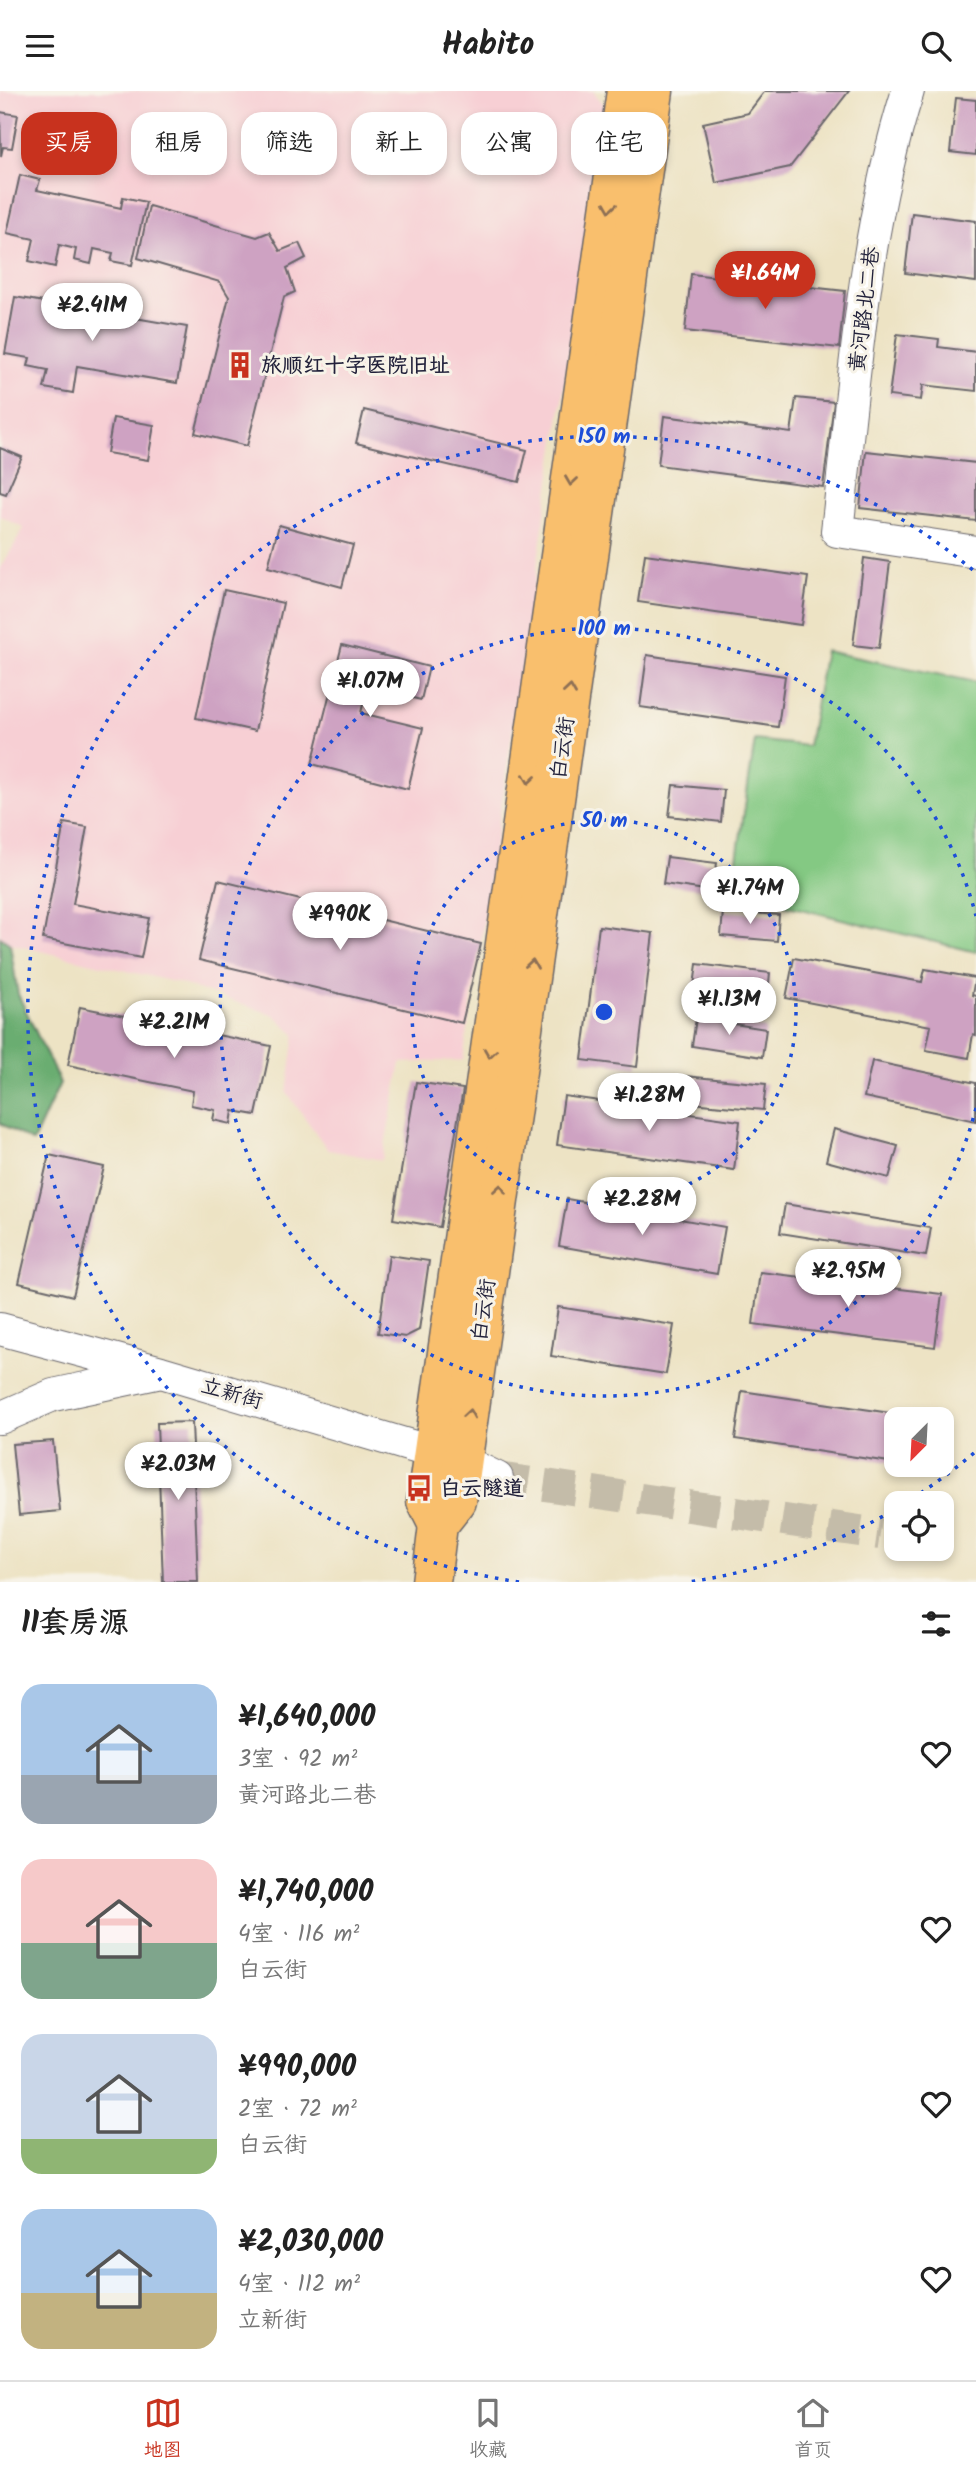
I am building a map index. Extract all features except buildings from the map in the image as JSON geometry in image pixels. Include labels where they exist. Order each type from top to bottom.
[{"type":"main road","name":"白云街","points":[[448,1457],[626,91]]},
{"type":"main road","name":"白云街","points":[[431,1582],[439,1525],[426,1501],[448,1457],[654,91]]},
{"type":"street","name":"黄河路北二巷","points":[[908,91],[892,142],[870,252],[836,531],[976,552]]},
{"type":"street","name":"立新街","points":[[0,1329],[161,1372],[448,1457],[497,1478]]},
{"type":"street","points":[[0,1418],[53,1395],[161,1372]]},
{"type":"shaded area","points":[[0,91],[593,91],[606,107],[605,112],[571,112],[571,175],[596,175],[463,1060],[401,1063],[382,1160],[328,1150],[287,1093],[295,1034],[274,1015],[179,983],[10,944],[0,937],[0,569],[24,528],[0,516]]},
{"type":"green space","points":[[825,651],[976,682],[976,952],[732,892],[755,740],[808,746]]},
{"type":"green space","points":[[0,937],[10,944],[18,994],[60,1083],[33,1142],[0,1123]]},
{"type":"tunnel","points":[[497,1478],[880,1534]]},
{"type":"place","name":"旅顺红十字医院旧址","points":[[240,365]]},
{"type":"place","name":"白云隧道","points":[[419,1488]]}]
